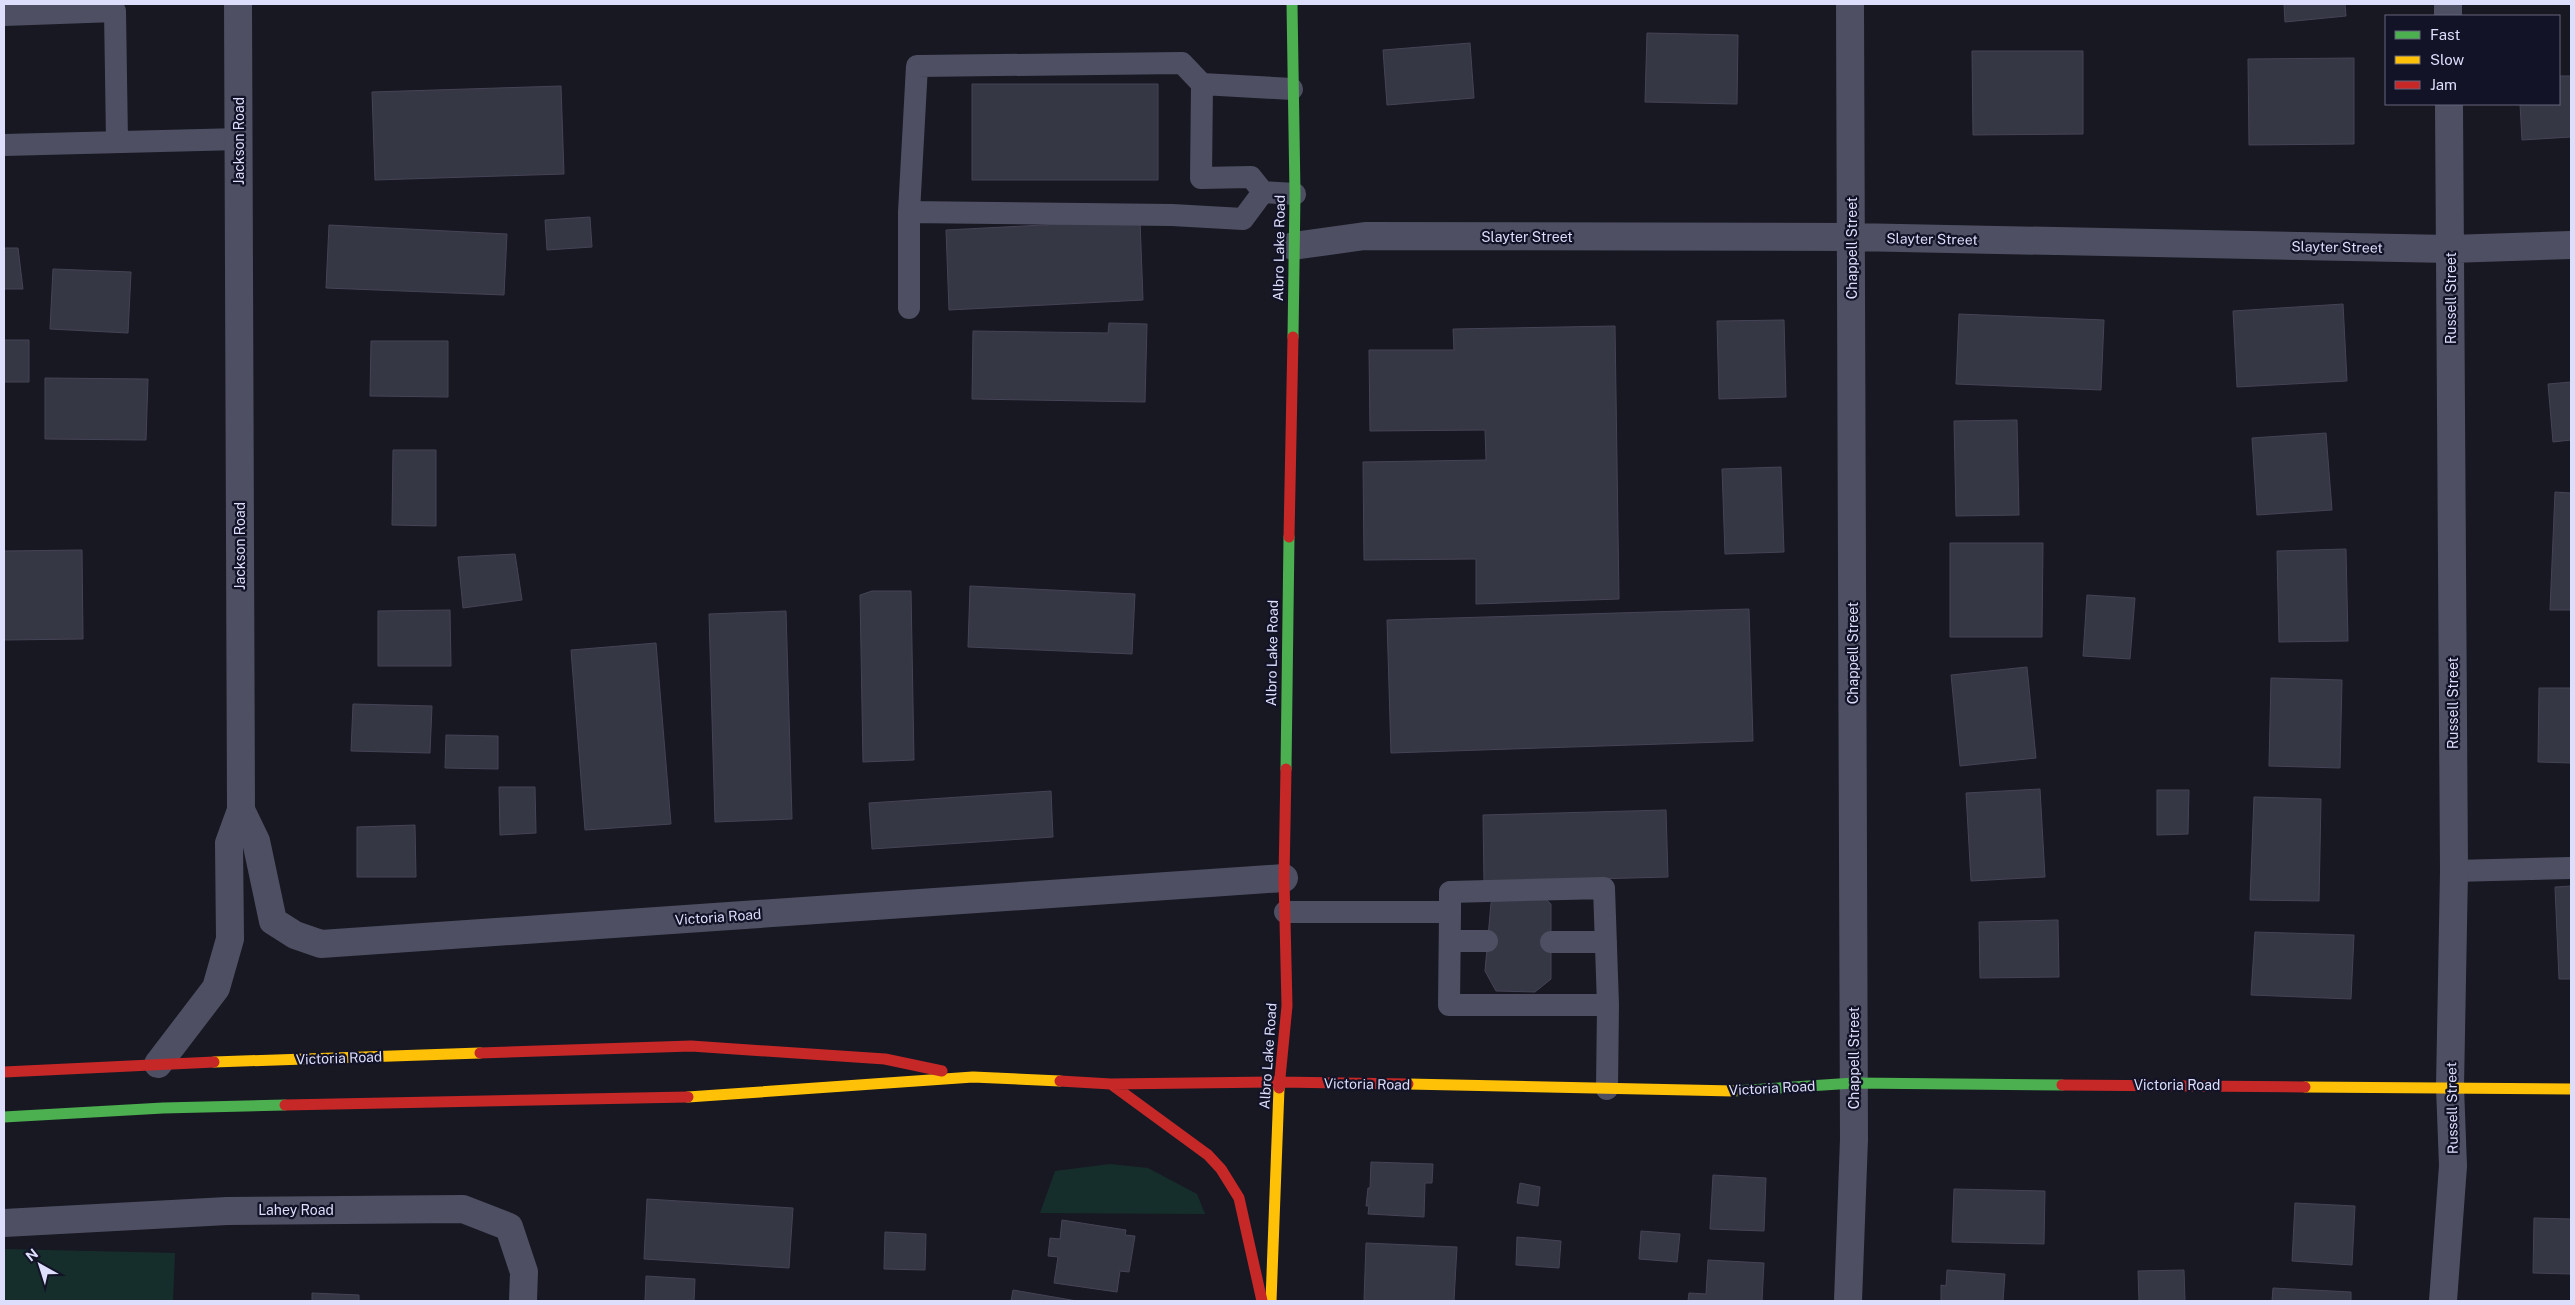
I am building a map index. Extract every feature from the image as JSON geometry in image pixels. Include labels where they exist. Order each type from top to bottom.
[{"type":"main road","name":"Albro Lake Road","points":[[1271,1301],[1279,1082],[1287,1006],[1284,878],[1295,194],[1292,4]]},
{"type":"main road","name":"Victoria Road","points":[[4,1072],[158,1064],[691,1046],[885,1059],[973,1078]]},
{"type":"main road","name":"Victoria Road","points":[[4,1117],[163,1108],[695,1097],[973,1078],[1111,1084],[1279,1082],[1745,1091],[1854,1083],[2571,1088]]},
{"type":"main road","points":[[1111,1084],[1208,1155],[1221,1169],[1239,1198],[1262,1301]]},
{"type":"street","name":"Jackson Road","points":[[158,1064],[216,988],[230,939],[229,843],[241,810],[238,4]]},
{"type":"street","name":"Chappell Street","points":[[1848,1301],[1854,1083],[1850,4]]},
{"type":"street","name":"Russell Street","points":[[2443,1301],[2453,1166],[2450,1087],[2454,871],[2449,105]]},
{"type":"street","name":"Slayter Street","points":[[1294,246],[1365,236],[1852,237],[2450,249],[2571,244]]},
{"type":"street","name":"Victoria Road","points":[[241,810],[256,841],[273,921],[295,935],[321,944],[1284,878]]},
{"type":"street","name":"Lahey Road","points":[[4,1223],[227,1211],[463,1209],[509,1226],[524,1272],[523,1301]]},
{"type":"lane","points":[[4,15],[115,11],[117,141]]},
{"type":"lane","points":[[909,308],[909,212],[917,66],[1182,64],[1202,84],[1292,88]]},
{"type":"lane","points":[[1202,84],[1201,178],[1251,177],[1263,192],[1295,194]]},
{"type":"lane","points":[[4,145],[240,139]]},
{"type":"lane","points":[[909,212],[1172,215],[1243,218],[1263,192]]},
{"type":"lane","points":[[2454,871],[2571,868]]},
{"type":"lane","points":[[1607,1089],[1608,1005],[1604,888],[1450,892],[1449,1005],[1608,1005]]},
{"type":"lane","points":[[1285,912],[1450,912]]},
{"type":"lane","points":[[1450,941],[1487,941]]},
{"type":"lane","points":[[1551,942],[1606,942]]},
{"type":"green space","points":[[1110,1164],[1148,1168],[1197,1194],[1205,1214],[1040,1213],[1055,1171]]},
{"type":"green space","points":[[4,1249],[175,1253],[173,1301],[4,1301]]},
{"type":"building","points":[[2284,4],[2345,4],[2346,16],[2285,22]]},
{"type":"building","points":[[1647,33],[1738,35],[1737,104],[1645,102]]},
{"type":"building","points":[[1470,43],[1474,98],[1387,105],[1383,50]]},
{"type":"building","points":[[1972,51],[2083,51],[2083,134],[1973,135]]},
{"type":"building","points":[[2354,58],[2354,144],[2249,145],[2248,59]]},
{"type":"building","points":[[2560,76],[2571,76],[2571,137],[2522,140],[2520,105],[2560,105]]},
{"type":"building","points":[[972,84],[1158,84],[1158,180],[972,180]]},
{"type":"building","points":[[561,86],[564,174],[375,180],[372,92]]},
{"type":"building","points":[[590,217],[592,247],[547,250],[545,220]]},
{"type":"building","points":[[1140,220],[1143,300],[949,310],[946,230]]},
{"type":"building","points":[[329,225],[507,234],[504,295],[326,288]]},
{"type":"building","points":[[4,248],[18,248],[23,289],[4,289]]},
{"type":"building","points":[[53,269],[131,272],[128,333],[50,329]]},
{"type":"building","points":[[2343,304],[2347,381],[2237,387],[2233,311]]},
{"type":"building","points":[[1959,314],[2104,320],[2101,390],[1956,384]]},
{"type":"building","points":[[1784,320],[1786,397],[1719,399],[1717,321]]},
{"type":"building","points":[[1109,323],[1147,324],[1145,402],[972,399],[973,331],[1108,333]]},
{"type":"building","points":[[1615,326],[1619,599],[1476,604],[1476,559],[1364,560],[1363,462],[1486,460],[1485,430],[1370,431],[1369,350],[1454,350],[1453,329]]},
{"type":"building","points":[[4,340],[29,340],[29,382],[4,382]]},
{"type":"building","points":[[371,341],[448,341],[448,397],[370,396]]},
{"type":"building","points":[[45,378],[148,379],[146,440],[45,439]]},
{"type":"building","points":[[2571,382],[2571,440],[2553,442],[2548,384]]},
{"type":"building","points":[[2017,420],[2019,515],[1956,516],[1954,421]]},
{"type":"building","points":[[2326,433],[2332,510],[2257,515],[2252,438]]},
{"type":"building","points":[[393,450],[436,450],[436,526],[392,525]]},
{"type":"building","points":[[1781,467],[1784,552],[1725,554],[1722,469]]},
{"type":"building","points":[[2555,492],[2571,493],[2571,610],[2550,610]]},
{"type":"building","points":[[1950,543],[2043,543],[2042,637],[1950,637]]},
{"type":"building","points":[[2346,549],[2348,641],[2279,642],[2277,551]]},
{"type":"building","points":[[82,550],[83,639],[4,640],[4,551]]},
{"type":"building","points":[[515,554],[522,600],[463,608],[458,557]]},
{"type":"building","points":[[970,586],[1135,594],[1132,654],[968,647]]},
{"type":"building","points":[[872,591],[911,591],[914,760],[863,762],[860,595]]},
{"type":"building","points":[[2087,595],[2135,598],[2130,659],[2083,656]]},
{"type":"building","points":[[1749,609],[1753,741],[1391,753],[1387,620]]},
{"type":"building","points":[[450,610],[451,666],[378,666],[378,611]]},
{"type":"building","points":[[786,611],[792,819],[715,822],[709,614]]},
{"type":"building","points":[[656,643],[671,824],[585,830],[571,650]]},
{"type":"building","points":[[2027,667],[2036,758],[1960,766],[1951,675]]},
{"type":"building","points":[[2271,678],[2342,680],[2340,768],[2269,766]]},
{"type":"building","points":[[2539,688],[2571,688],[2571,763],[2538,762]]},
{"type":"building","points":[[353,704],[432,706],[430,753],[351,751]]},
{"type":"building","points":[[446,735],[498,736],[498,769],[445,768]]},
{"type":"building","points":[[499,787],[535,787],[536,833],[500,835]]},
{"type":"building","points":[[2040,789],[2045,877],[1971,881],[1966,793]]},
{"type":"building","points":[[2157,790],[2189,790],[2188,834],[2157,835]]},
{"type":"building","points":[[1051,791],[1053,837],[872,849],[869,803]]},
{"type":"building","points":[[2254,797],[2321,799],[2319,901],[2250,900]]},
{"type":"building","points":[[1666,810],[1668,877],[1484,882],[1483,815]]},
{"type":"building","points":[[415,825],[416,877],[357,877],[357,827]]},
{"type":"building","points":[[2571,886],[2571,979],[2559,979],[2555,887]]},
{"type":"building","points":[[1505,891],[1537,891],[1551,904],[1551,979],[1535,992],[1496,991],[1485,971],[1491,903]]},
{"type":"building","points":[[2058,920],[2059,977],[1980,978],[1979,922]]},
{"type":"building","points":[[2255,932],[2354,935],[2351,999],[2251,995]]},
{"type":"building","points":[[1371,1162],[1433,1164],[1432,1183],[1425,1183],[1424,1217],[1368,1214],[1369,1206],[1366,1206],[1368,1188],[1370,1188]]},
{"type":"building","points":[[1713,1175],[1766,1178],[1764,1231],[1710,1229]]},
{"type":"building","points":[[1520,1183],[1540,1187],[1538,1206],[1517,1203]]},
{"type":"building","points":[[1954,1189],[2045,1191],[2044,1244],[1952,1242]]},
{"type":"building","points":[[647,1199],[793,1208],[789,1268],[644,1259]]},
{"type":"building","points":[[2295,1203],[2355,1206],[2352,1265],[2292,1261]]},
{"type":"building","points":[[2534,1218],[2571,1219],[2571,1274],[2533,1273]]},
{"type":"building","points":[[1062,1220],[1126,1230],[1125,1235],[1135,1236],[1129,1272],[1120,1271],[1117,1292],[1054,1283],[1058,1257],[1048,1256],[1050,1238],[1060,1239]]},
{"type":"building","points":[[1641,1231],[1680,1234],[1677,1262],[1639,1259]]},
{"type":"building","points":[[885,1232],[926,1234],[925,1270],[884,1269]]},
{"type":"building","points":[[1517,1237],[1561,1241],[1559,1268],[1516,1265]]},
{"type":"building","points":[[1366,1243],[1457,1247],[1454,1301],[1364,1301]]},
{"type":"building","points":[[1708,1260],[1764,1263],[1762,1301],[1688,1301],[1689,1293],[1706,1294]]},
{"type":"building","points":[[1947,1270],[2005,1274],[2003,1301],[1941,1301],[1941,1285],[1946,1286]]},
{"type":"building","points":[[2184,1270],[2185,1301],[2139,1301],[2138,1271]]},
{"type":"building","points":[[646,1276],[695,1279],[694,1301],[645,1301]]},
{"type":"building","points":[[2273,1288],[2351,1292],[2351,1301],[2272,1301]]},
{"type":"building","points":[[1013,1290],[1077,1301],[1011,1301]]},
{"type":"building","points":[[312,1293],[359,1295],[359,1301],[312,1301]]},
{"type":"traffic: fast","points":[[1292,4],[1295,194],[1293,337]]},
{"type":"traffic: fast","points":[[1286,769],[1289,537]]},
{"type":"traffic: fast","points":[[1734,1091],[1854,1083],[2062,1085]]},
{"type":"traffic: fast","points":[[4,1117],[163,1108],[285,1105]]},
{"type":"traffic: slow","points":[[214,1062],[480,1053]]},
{"type":"traffic: slow","points":[[688,1097],[973,1077],[1060,1081]]},
{"type":"traffic: slow","points":[[1408,1084],[1734,1091]]},
{"type":"traffic: slow","points":[[2305,1087],[2571,1089]]},
{"type":"traffic: slow","points":[[1271,1301],[1279,1088]]},
{"type":"traffic: jam","points":[[1289,537],[1293,337]]},
{"type":"traffic: jam","points":[[1279,1088],[1287,1006],[1284,878],[1286,769]]},
{"type":"traffic: jam","points":[[480,1053],[691,1046],[885,1059],[942,1071]]},
{"type":"traffic: jam","points":[[4,1072],[214,1062]]},
{"type":"traffic: jam","points":[[1060,1081],[1111,1084],[1279,1082],[1408,1084]]},
{"type":"traffic: jam","points":[[1111,1084],[1208,1155],[1221,1169],[1239,1198],[1262,1301]]},
{"type":"traffic: jam","points":[[2062,1085],[2305,1087]]},
{"type":"traffic: jam","points":[[285,1105],[688,1097]]}]
